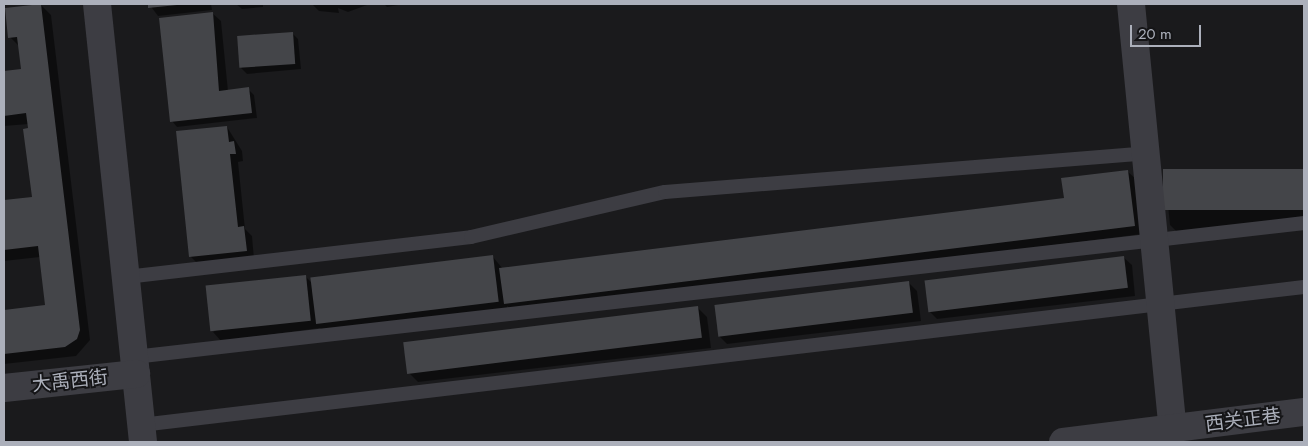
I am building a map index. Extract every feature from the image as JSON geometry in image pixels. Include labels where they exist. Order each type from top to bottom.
[{"type":"street","points":[[97,4],[142,434]]},
{"type":"street","points":[[1131,4],[1173,429]]},
{"type":"street","name":"大禹西街","points":[[4,388],[135,365]]},
{"type":"street","name":"西关正巷","points":[[1063,442],[1304,412]]},
{"type":"lane","points":[[126,277],[471,238],[665,192],[1146,153]]},
{"type":"lane","points":[[135,365],[1304,223]]},
{"type":"lane","points":[[142,434],[1304,287]]},
{"type":"building","points":[[41,4],[80,330],[77,339],[65,347],[4,354],[4,310],[45,305],[38,246],[4,250],[4,200],[32,197],[23,129],[28,128],[26,113],[4,116],[4,71],[21,69],[17,37],[8,38],[5,8]]},
{"type":"building","points":[[148,4],[177,4],[177,5],[148,8]]},
{"type":"building","points":[[213,12],[219,91],[249,87],[252,113],[170,122],[159,18]]},
{"type":"building","points":[[293,32],[295,64],[239,68],[237,36]]},
{"type":"building","points":[[227,126],[229,142],[234,141],[236,154],[230,154],[238,227],[244,226],[247,251],[189,257],[176,131]]},
{"type":"building","points":[[1163,169],[1304,169],[1304,210],[1163,210]]},
{"type":"building","points":[[1128,170],[1135,226],[504,304],[499,268],[1064,198],[1061,178]]},
{"type":"building","points":[[493,255],[499,302],[316,324],[310,277]]},
{"type":"building","points":[[1124,256],[1128,288],[928,312],[924,280]]},
{"type":"building","points":[[306,275],[311,321],[210,331],[206,286]]},
{"type":"building","points":[[909,281],[913,313],[718,337],[714,305]]},
{"type":"building","points":[[698,306],[702,338],[407,374],[403,342]]}]
